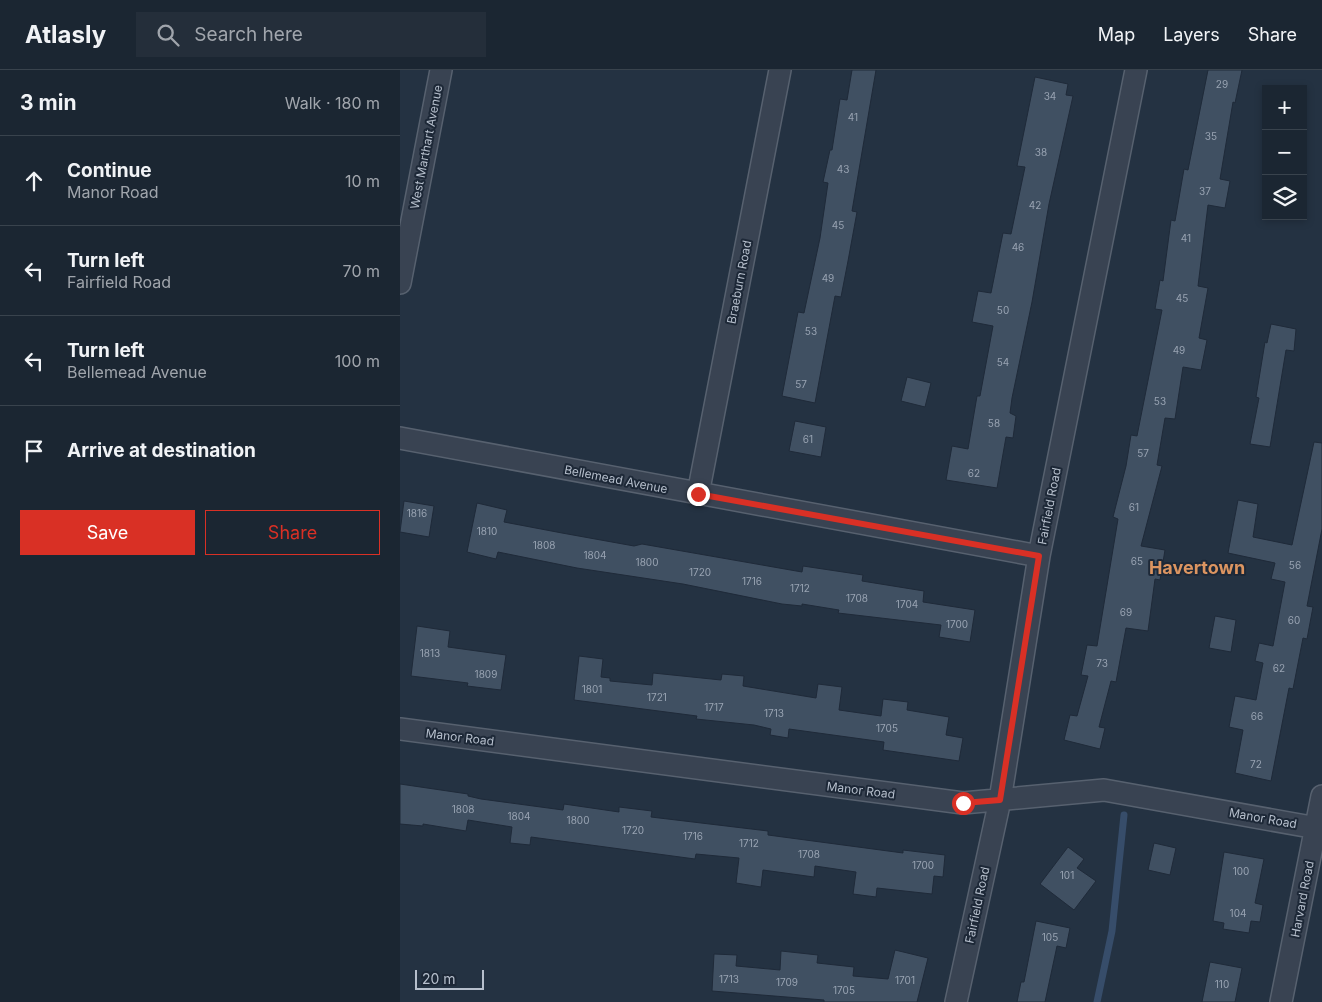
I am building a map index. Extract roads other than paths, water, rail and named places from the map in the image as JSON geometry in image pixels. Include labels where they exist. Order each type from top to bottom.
[{"type":"street","name":"West Marthart Avenue","points":[[400,283],[441,70]]},
{"type":"street","name":"Braeburn Road","points":[[698,494],[780,70]]},
{"type":"street","name":"Fairfield Road","points":[[956,1002],[1000,800],[1039,556],[1136,70]]},
{"type":"street","name":"Bellemead Avenue","points":[[400,438],[1039,556]]},
{"type":"street","name":"Manor Road","points":[[400,729],[963,803],[1104,790],[1319,828]]},
{"type":"street","name":"Harvard Road","points":[[1282,1002],[1319,828],[1322,796]]},
{"type":"waterway","points":[[1097,1002],[1112,931],[1124,815]]},
{"type":"district","name":"Havertown","points":[[1197,567]]}]
